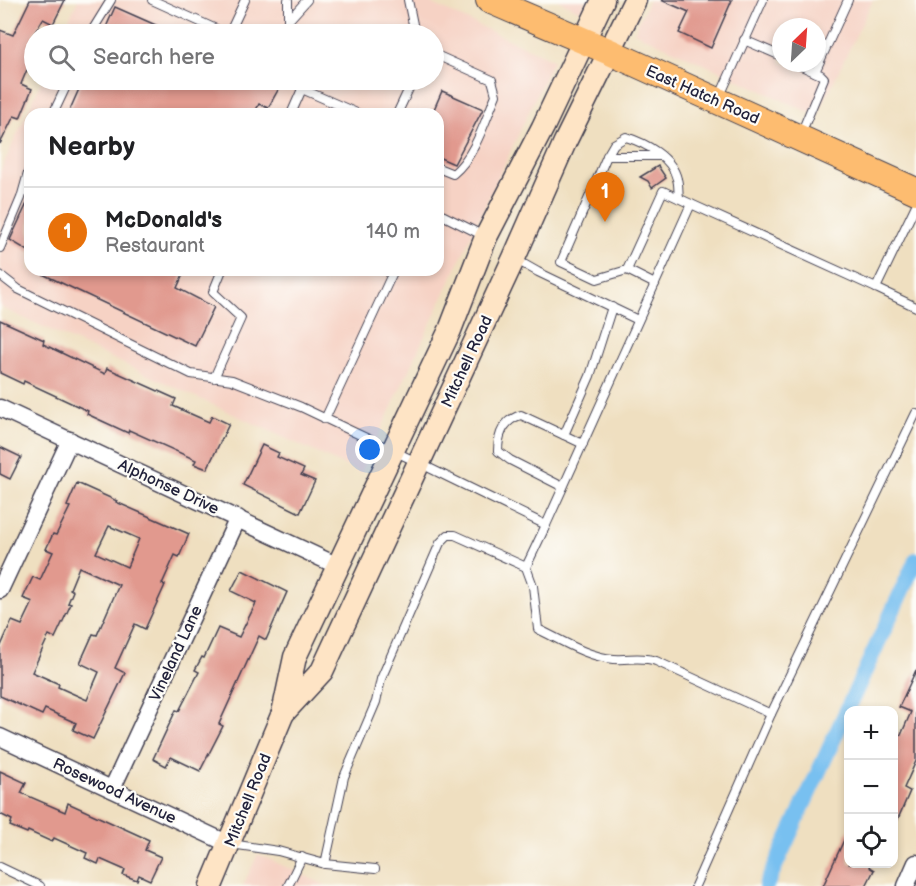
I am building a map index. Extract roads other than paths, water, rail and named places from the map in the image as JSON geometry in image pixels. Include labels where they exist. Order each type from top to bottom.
[{"type":"main road","name":"East Hatch Road","points":[[489,0],[584,42],[610,51],[916,191]]},
{"type":"main road","name":"Mitchell Road","points":[[211,886],[283,713],[295,657],[450,330],[486,237],[543,127],[603,0]]},
{"type":"main road","name":"Mitchell Road","points":[[283,713],[322,671],[514,258],[565,142],[635,0]]},
{"type":"street","name":"Alphonse Drive","points":[[0,408],[338,566]]},
{"type":"street","points":[[0,590],[70,440]]},
{"type":"street","name":"Vineland Lane","points":[[112,789],[238,518]]},
{"type":"street","name":"Rosewood Avenue","points":[[0,736],[229,844]]},
{"type":"street","points":[[906,886],[916,863]]},
{"type":"lane","points":[[96,24],[111,0]]},
{"type":"lane","points":[[152,0],[206,24]]},
{"type":"lane","points":[[233,24],[245,0]]},
{"type":"lane","points":[[288,0],[288,21]]},
{"type":"lane","points":[[287,24],[307,0]]},
{"type":"lane","points":[[408,0],[414,24]]},
{"type":"lane","points":[[718,101],[762,0]]},
{"type":"lane","points":[[826,50],[848,0]]},
{"type":"lane","points":[[744,40],[772,52]]},
{"type":"lane","points":[[444,58],[492,80],[496,95],[462,167],[453,174],[444,170]]},
{"type":"lane","points":[[799,138],[823,83],[824,78],[816,72]]},
{"type":"lane","points":[[56,108],[64,90]]},
{"type":"lane","points":[[294,108],[302,90]]},
{"type":"lane","points":[[304,90],[345,108]]},
{"type":"lane","points":[[400,108],[408,90]]},
{"type":"lane","points":[[655,284],[627,270],[597,279],[561,262],[607,156],[614,144],[626,137],[645,143],[672,165],[677,179],[679,198]]},
{"type":"lane","points":[[607,156],[661,156]]},
{"type":"lane","points":[[0,248],[24,187]]},
{"type":"lane","points":[[627,270],[663,191],[916,307]]},
{"type":"lane","points":[[526,567],[691,204]]},
{"type":"lane","points":[[876,288],[916,205]]},
{"type":"lane","points":[[444,216],[486,237]]},
{"type":"lane","points":[[514,258],[638,320]]},
{"type":"lane","points":[[0,275],[18,289],[191,374],[232,380],[325,419],[419,462],[546,525]]},
{"type":"lane","points":[[214,378],[241,318],[213,292],[220,276]]},
{"type":"lane","points":[[325,419],[391,276]]},
{"type":"lane","points":[[564,435],[590,376],[612,307]]},
{"type":"lane","points":[[695,886],[771,714],[916,413]]},
{"type":"lane","points":[[563,487],[510,460],[498,451],[498,440],[506,424],[512,418],[521,415],[583,444]]},
{"type":"lane","points":[[325,864],[344,777],[376,702],[381,679],[440,543],[448,535],[455,535],[526,567],[533,586],[538,629],[600,657],[646,658],[656,661],[771,714]]},
{"type":"lane","points":[[229,844],[278,850],[325,864],[375,868]]},
{"type":"lane","points":[[288,886],[302,857]]},
{"type":"lane","points":[[0,867],[40,886]]},
{"type":"waterway","points":[[766,886],[916,560]]},
{"type":"place","name":"McDonald's","points":[[605,222]]}]
